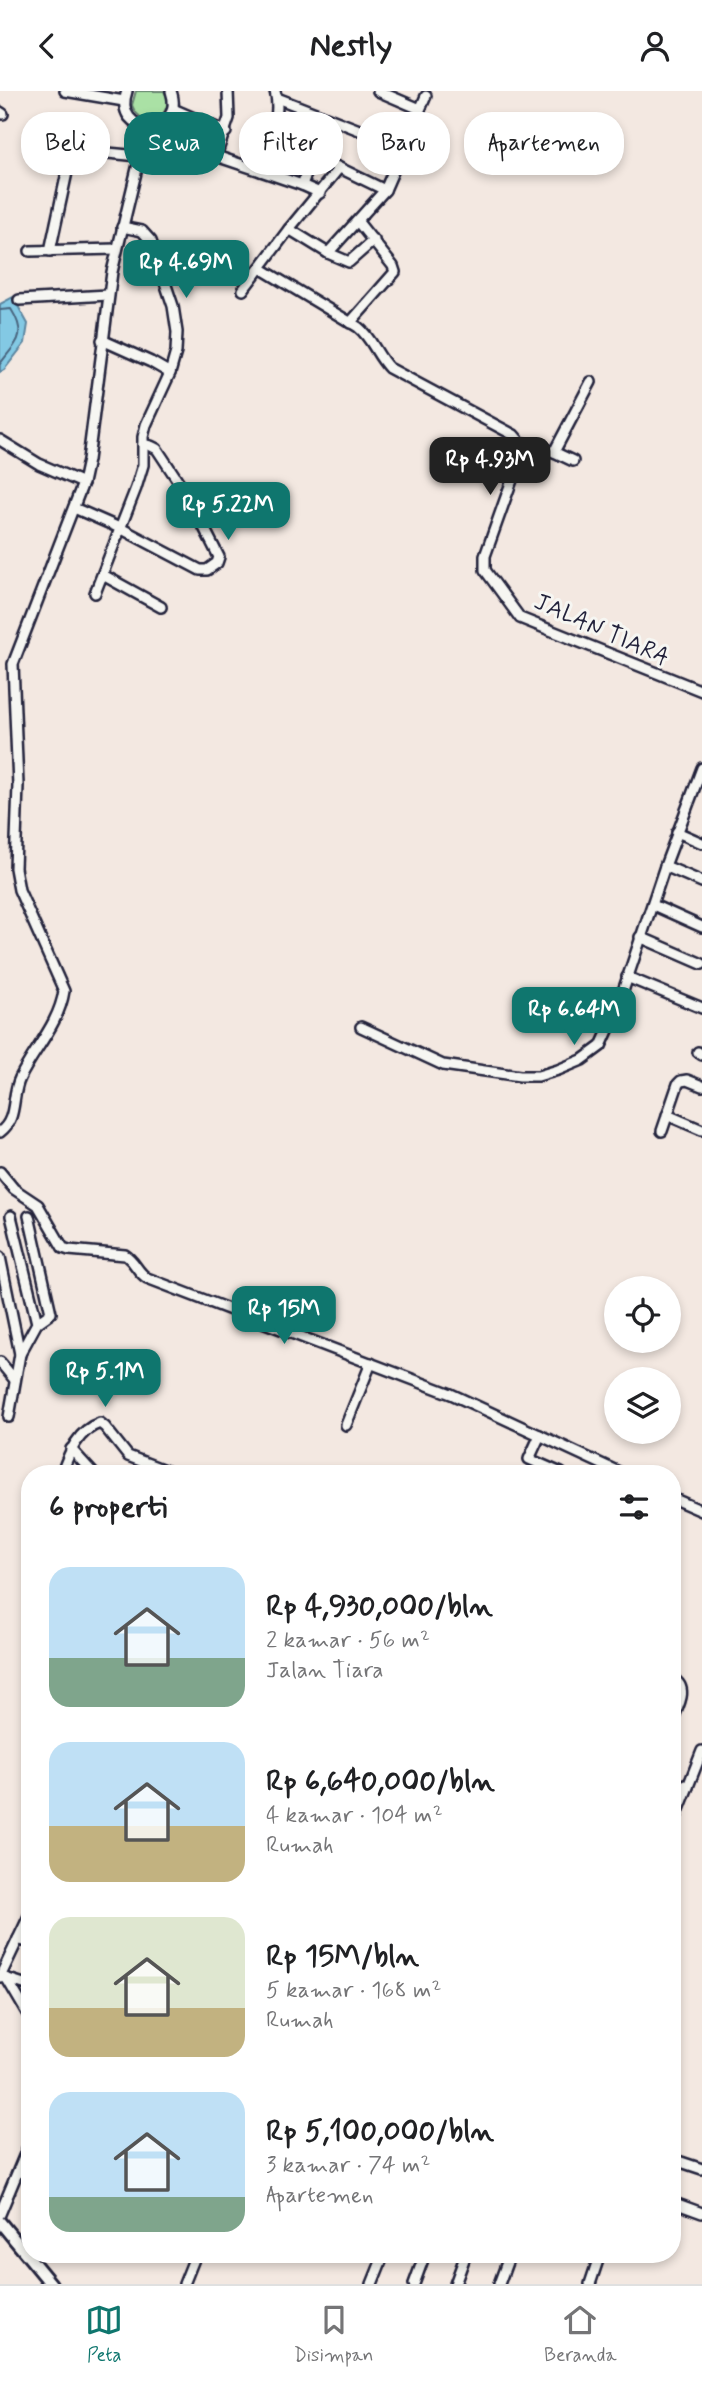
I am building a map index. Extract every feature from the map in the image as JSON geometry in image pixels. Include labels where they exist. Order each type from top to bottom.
[{"type":"main road","points":[[0,2222],[21,2248]]},
{"type":"main road","points":[[34,2263],[51,2284]]},
{"type":"street","points":[[65,91],[126,96]]},
{"type":"street","points":[[171,91],[171,112]]},
{"type":"street","points":[[228,91],[229,118],[216,156],[239,164]]},
{"type":"street","points":[[378,91],[420,109]]},
{"type":"street","points":[[274,112],[276,94],[315,112]]},
{"type":"street","points":[[419,112],[426,96]]},
{"type":"street","points":[[173,109],[226,132]]},
{"type":"street","points":[[343,170],[385,190]]},
{"type":"street","points":[[50,251],[66,175]]},
{"type":"street","points":[[0,1132],[11,1122],[19,1081],[62,1007],[64,991],[19,890],[15,868],[18,785],[13,664],[83,483],[108,295],[134,175]]},
{"type":"street","points":[[273,175],[320,193]]},
{"type":"street","points":[[302,185],[306,175]]},
{"type":"street","points":[[243,290],[334,175]]},
{"type":"street","points":[[328,253],[385,190],[391,175]]},
{"type":"street","points":[[350,323],[395,272],[374,240],[358,222]]},
{"type":"street","points":[[95,593],[122,529],[143,465],[146,425],[170,373],[176,352],[177,332],[173,306],[147,235],[122,227]]},
{"type":"street","points":[[289,229],[328,253],[349,262],[374,240]]},
{"type":"street","points":[[30,251],[117,249]]},
{"type":"street","points":[[260,268],[366,334],[380,359],[389,368],[513,435],[520,442],[573,461]]},
{"type":"street","points":[[19,300],[108,295]]},
{"type":"street","points":[[102,340],[170,373]]},
{"type":"street","points":[[554,452],[591,382]]},
{"type":"street","points":[[0,440],[39,464],[83,483]]},
{"type":"street","name":"JALAN TIARA","points":[[520,442],[522,452],[485,556],[485,570],[514,610],[520,618],[561,636],[702,691]]},
{"type":"street","points":[[74,508],[122,529],[200,570],[207,570],[219,560],[188,496],[157,449],[143,444]]},
{"type":"street","points":[[103,575],[161,607]]},
{"type":"street","points":[[360,1027],[443,1065],[499,1074],[538,1076],[582,1060],[601,1047],[615,1015],[665,866],[702,768]]},
{"type":"street","points":[[677,832],[702,843]]},
{"type":"street","points":[[665,866],[702,882]]},
{"type":"street","points":[[653,905],[702,927]]},
{"type":"street","points":[[640,937],[702,964]]},
{"type":"street","points":[[627,977],[702,1008]]},
{"type":"street","points":[[662,1131],[681,1081],[687,1080],[702,1086]]},
{"type":"street","points":[[667,1115],[702,1130]]},
{"type":"street","points":[[0,1172],[14,1189],[38,1205],[64,1248],[125,1255],[147,1278],[451,1394],[604,1465]]},
{"type":"street","points":[[11,1216],[37,1322]]},
{"type":"street","points":[[9,1417],[20,1354],[37,1322],[51,1313],[29,1216]]},
{"type":"street","points":[[0,1257],[20,1354]]},
{"type":"street","points":[[0,1362],[15,1380]]},
{"type":"street","points":[[346,1425],[371,1363]]},
{"type":"street","points":[[65,1465],[71,1449],[82,1435],[100,1423],[128,1456],[151,1465]]},
{"type":"street","points":[[540,1435],[529,1459],[543,1465]]},
{"type":"street","points":[[71,1449],[86,1465]]},
{"type":"street","points":[[681,1501],[702,1511]]},
{"type":"street","points":[[681,1804],[702,1751]]},
{"type":"street","points":[[681,1784],[688,1787]]},
{"type":"street","points":[[2,1977],[21,1933]]},
{"type":"street","points":[[2,1977],[21,1983]]},
{"type":"street","points":[[2,1977],[21,2005]]},
{"type":"street","points":[[681,2162],[702,2169]]},
{"type":"street","points":[[0,2214],[21,2164]]},
{"type":"street","points":[[681,2205],[702,2213]]},
{"type":"street","points":[[184,2284],[192,2263]]},
{"type":"street","points":[[372,2284],[380,2263]]},
{"type":"street","points":[[414,2284],[422,2263]]},
{"type":"street","points":[[455,2284],[463,2263]]},
{"type":"street","points":[[499,2284],[507,2263]]},
{"type":"street","points":[[590,2284],[597,2263]]},
{"type":"green space","points":[[136,91],[164,91],[167,100],[164,112],[136,112],[132,105]]},
{"type":"water","points":[[13,297],[28,324],[25,343],[0,372],[0,304]]}]
